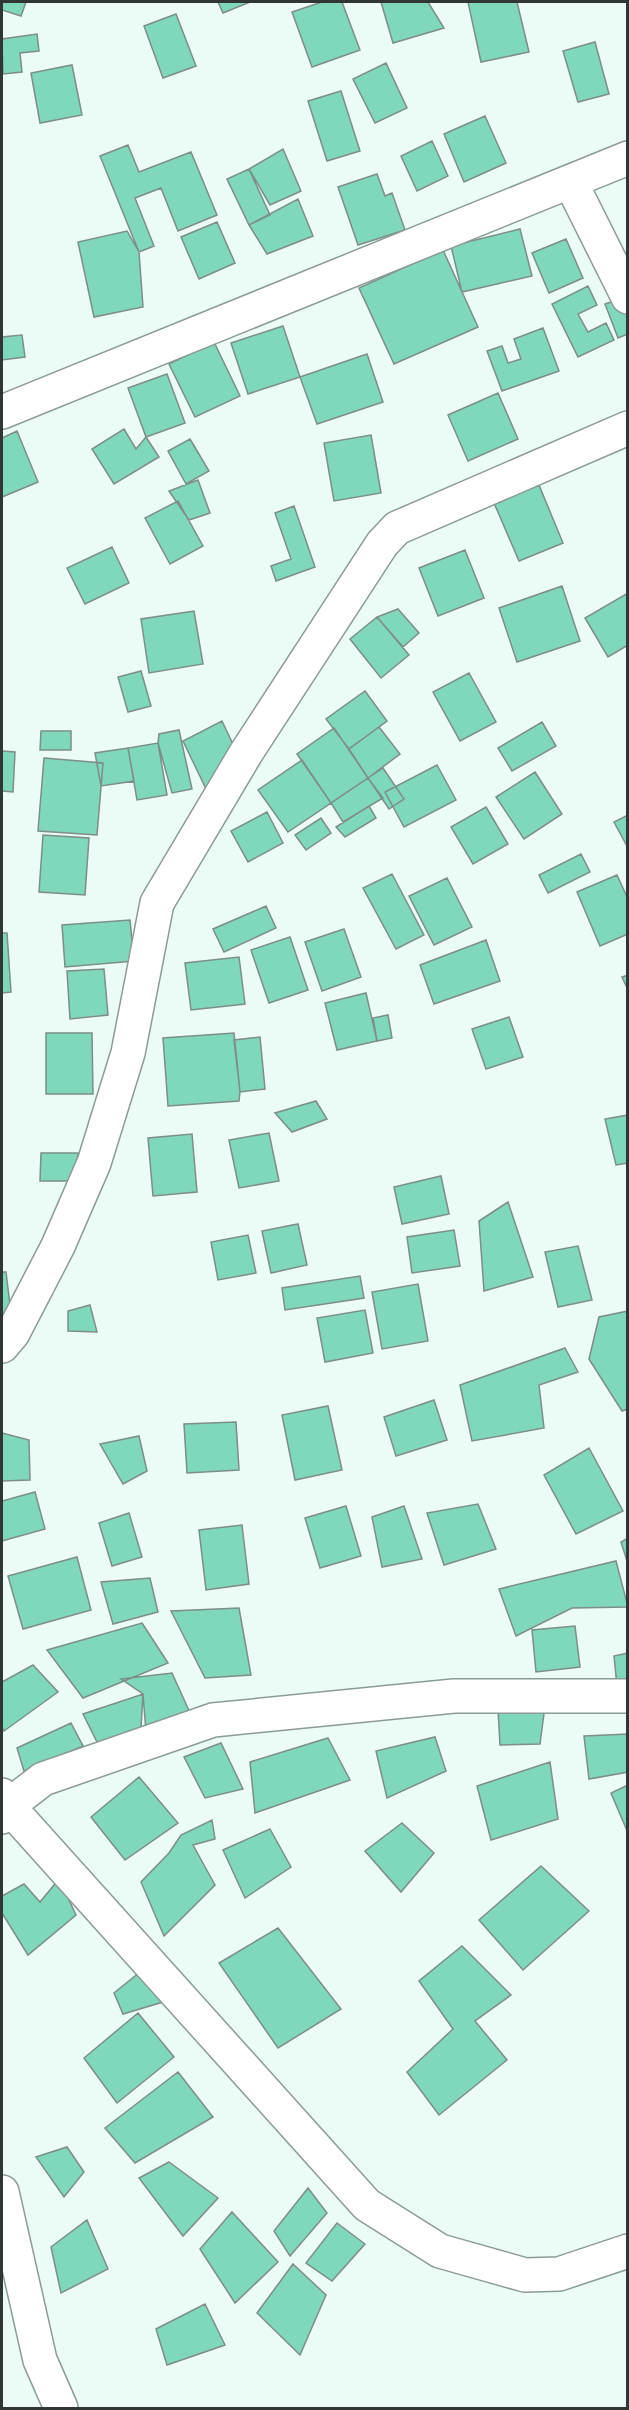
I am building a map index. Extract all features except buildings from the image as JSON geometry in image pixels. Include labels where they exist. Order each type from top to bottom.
[{"type":"street","points":[[2,412],[572,183],[627,158]]},
{"type":"street","points":[[572,183],[627,297]]},
{"type":"street","points":[[2,1346],[13,1332],[58,1246],[94,1163],[128,1053],[157,903],[246,753],[382,544],[397,528],[627,428]]},
{"type":"street","points":[[627,1696],[454,1696],[213,1720],[43,1779],[4,1806],[367,2205],[440,2252],[525,2275],[559,2274],[627,2251]]},
{"type":"street","points":[[2,2192],[40,2360],[61,2409]]}]
